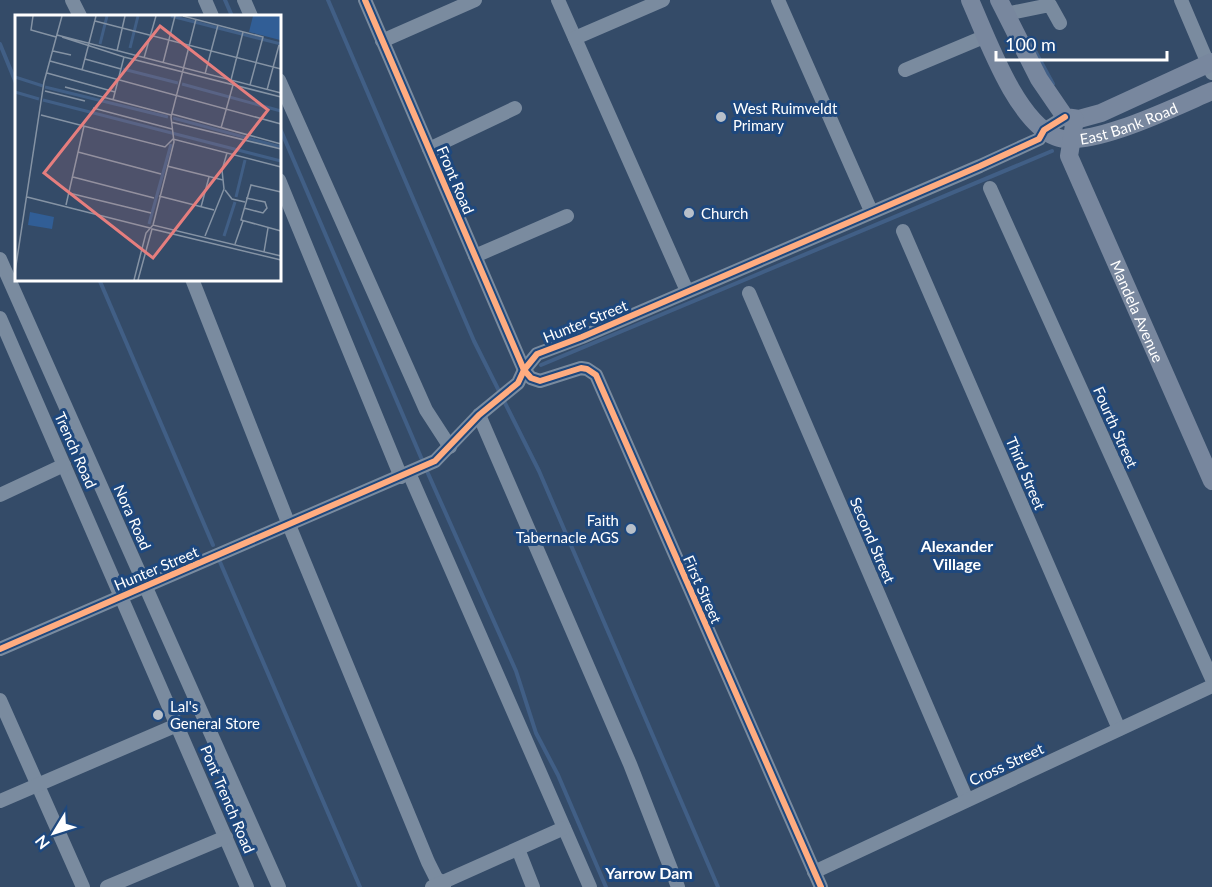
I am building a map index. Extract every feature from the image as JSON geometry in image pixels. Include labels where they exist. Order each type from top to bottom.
[{"type":"main road","points":[[970,0],[1005,79],[1027,112],[1044,130]]},
{"type":"main road","points":[[1002,7],[1039,80],[1070,118]]},
{"type":"main road","name":"East Bank Road","points":[[1070,118],[1084,118],[1101,112],[1211,66]]},
{"type":"main road","name":"East Bank Road","points":[[1044,130],[1057,138],[1071,140],[1092,138],[1212,91]]},
{"type":"main road","name":"Mandela Avenue","points":[[1070,118],[1069,156],[1212,481]]},
{"type":"street","points":[[72,0],[80,15]]},
{"type":"street","points":[[205,0],[212,15]]},
{"type":"street","points":[[244,0],[251,15]]},
{"type":"street","name":"Front Road","points":[[364,0],[524,370]]},
{"type":"street","points":[[382,41],[475,0]]},
{"type":"street","points":[[558,0],[687,291]]},
{"type":"street","points":[[575,38],[663,0]]},
{"type":"street","points":[[778,0],[871,211]]},
{"type":"street","points":[[1181,0],[1211,66]]},
{"type":"street","points":[[1002,7],[1052,3],[1060,23]]},
{"type":"street","points":[[905,70],[986,36]]},
{"type":"street","points":[[280,82],[426,410],[450,447]]},
{"type":"street","points":[[429,149],[515,108]]},
{"type":"street","name":"Hunter Street","points":[[0,649],[435,461],[479,415],[518,383],[524,370],[537,354],[582,337],[1039,139],[1044,130],[1070,118]]},
{"type":"street","points":[[280,182],[410,473],[590,887]]},
{"type":"street","name":"Fourth Street","points":[[990,188],[1212,679]]},
{"type":"street","points":[[476,256],[567,216]]},
{"type":"street","name":"Third Street","points":[[903,231],[1119,729]]},
{"type":"street","name":"Nora Road","points":[[0,259],[279,887]]},
{"type":"street","points":[[192,280],[289,525],[439,885],[564,828]]},
{"type":"street","name":"Second Street","points":[[749,293],[967,800]]},
{"type":"street","name":"Trench Road","points":[[0,318],[3,333],[64,465],[177,725]]},
{"type":"street","name":"First Street","points":[[524,370],[531,378],[540,381],[581,368],[596,375],[821,887]]},
{"type":"street","points":[[479,415],[630,764],[678,887]]},
{"type":"street","points":[[0,495],[64,465]]},
{"type":"street","name":"Cross Street","points":[[814,873],[1212,686]]},
{"type":"street","points":[[0,700],[83,887]]},
{"type":"street","points":[[0,801],[177,725]]},
{"type":"street","name":"Pont Trench Road","points":[[177,725],[247,887]]},
{"type":"street","points":[[107,887],[226,837]]},
{"type":"street","points":[[518,849],[533,887]]},
{"type":"waterway","points":[[225,0],[232,15]]},
{"type":"waterway","points":[[328,0],[474,341],[539,471],[718,887]]},
{"type":"waterway","points":[[1028,38],[1053,84]]},
{"type":"waterway","points":[[0,44],[15,81]]},
{"type":"waterway","points":[[280,128],[423,462]]},
{"type":"waterway","points":[[541,365],[1052,151]]},
{"type":"waterway","points":[[99,280],[213,545]]},
{"type":"waterway","points":[[426,469],[516,671],[536,733],[558,775],[606,887]]},
{"type":"waterway","points":[[220,562],[360,887]]},
{"type":"cycle path","points":[[365,0],[524,370],[531,378],[540,381],[581,368],[596,375],[821,887]]},
{"type":"cycle path","points":[[0,649],[435,461],[479,415],[518,383],[524,370],[537,354],[582,337],[980,166],[1039,139],[1044,130],[1065,117]]},
{"type":"place","name":"West Ruimveldt Primary","points":[[721,117]]},
{"type":"place","name":"Church","points":[[689,213]]},
{"type":"place","name":"Faith Tabernacle AGS","points":[[631,529]]},
{"type":"place","name":"Lal's General Store","points":[[158,715]]},
{"type":"district","name":"Alexander Village","points":[[957,554]]},
{"type":"district","name":"Yarrow Dam","points":[[649,872]]}]
